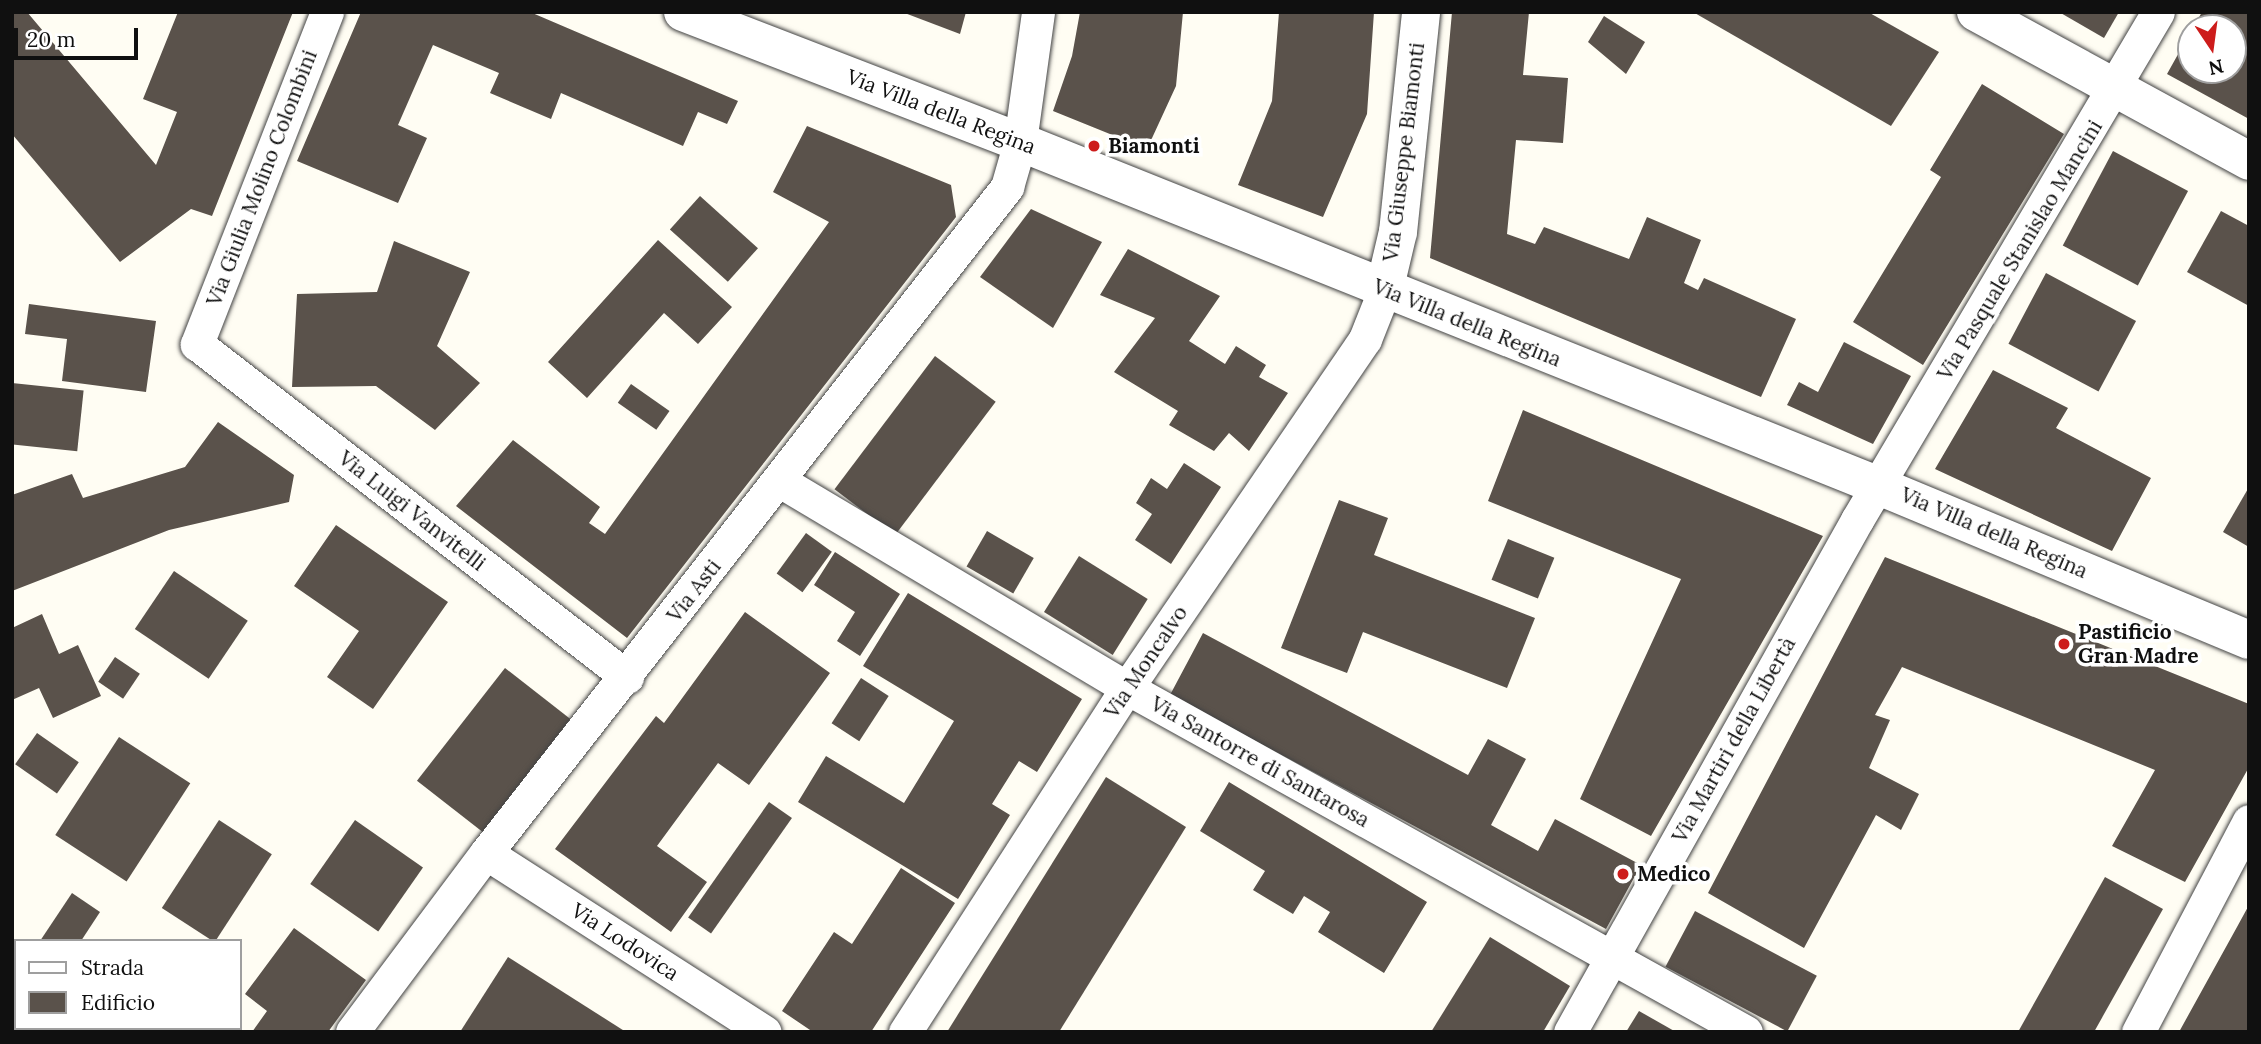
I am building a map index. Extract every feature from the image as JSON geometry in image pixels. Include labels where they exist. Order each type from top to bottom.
[{"type":"street","name":"Via Giulia Molino Colombini","points":[[197,344],[327,12]]},
{"type":"street","name":"Via Asti","points":[[352,1032],[486,853],[627,677],[1007,187],[1020,142],[1038,12]]},
{"type":"street","name":"Via Giuseppe Biamonti","points":[[1384,291],[1400,219],[1421,12]]},
{"type":"street","points":[[1976,12],[2249,161]]},
{"type":"street","name":"Via Pasquale Stanislao Mancini","points":[[1879,486],[2117,88],[2158,12]]},
{"type":"street","name":"Via Villa della Regina","points":[[704,16],[1384,291],[1879,486],[2249,640]]},
{"type":"street","name":"Via Moncalvo","points":[[905,1032],[1127,688],[1365,340],[1384,291]]},
{"type":"street","name":"Via Luigi Vanvitelli","points":[[197,344],[627,677]]},
{"type":"street","name":"Via Santorre di Santarosa","points":[[780,481],[1127,688],[1746,1032]]},
{"type":"street","name":"Via Martiri della Libertà","points":[[1570,1032],[1879,486]]},
{"type":"street","points":[[2138,1032],[2249,821]]},
{"type":"street","name":"Via Lodovica","points":[[486,853],[765,1032]]},
{"type":"building","points":[[12,12],[27,12],[156,165],[177,112],[143,99],[178,12],[293,12],[212,216],[191,209],[120,262],[12,134]]},
{"type":"building","points":[[361,12],[530,12],[738,101],[727,124],[698,112],[683,146],[561,93],[551,119],[490,93],[499,73],[433,45],[398,125],[427,138],[398,203],[297,161]]},
{"type":"building","points":[[902,12],[966,12],[960,34]]},
{"type":"building","points":[[1080,12],[1183,12],[1176,86],[1147,149],[1053,111],[1072,56]]},
{"type":"building","points":[[1279,12],[1374,12],[1367,114],[1323,217],[1238,185],[1272,101]]},
{"type":"building","points":[[1452,12],[1529,12],[1523,75],[1568,78],[1563,143],[1516,140],[1507,234],[1535,244],[1544,227],[1629,259],[1647,217],[1701,240],[1684,283],[1698,290],[1704,278],[1796,319],[1761,397],[1430,258]]},
{"type":"building","points":[[1693,12],[1868,12],[1939,52],[1891,126]]},
{"type":"building","points":[[2059,12],[2119,12],[2104,38]]},
{"type":"building","points":[[2249,12],[2249,119],[2185,84],[2247,84],[2247,14],[2201,14]]},
{"type":"building","points":[[1604,16],[1645,42],[1626,74],[1588,42]]},
{"type":"building","points":[[2177,56],[2177,79],[2167,74]]},
{"type":"building","points":[[1982,84],[2064,134],[1923,365],[1853,322],[1941,177],[1930,170]]},
{"type":"building","points":[[807,126],[951,185],[956,217],[627,638],[456,506],[513,440],[600,507],[589,523],[605,534],[829,222],[773,192]]},
{"type":"building","points":[[2113,151],[2188,191],[2138,285],[2063,245]]},
{"type":"building","points":[[700,196],[758,248],[728,282],[670,229]]},
{"type":"building","points":[[1031,209],[1102,242],[1053,328],[980,277]]},
{"type":"building","points":[[2221,211],[2249,226],[2249,306],[2187,272]]},
{"type":"building","points":[[658,240],[732,307],[698,344],[664,313],[587,398],[548,362]]},
{"type":"building","points":[[394,241],[470,272],[437,346],[480,383],[435,430],[376,386],[292,387],[297,294],[377,292]]},
{"type":"building","points":[[1128,249],[1220,296],[1189,341],[1225,364],[1236,346],[1266,365],[1259,377],[1288,393],[1249,451],[1229,433],[1214,451],[1169,425],[1178,411],[1114,372],[1155,318],[1100,295]]},
{"type":"building","points":[[2046,273],[2136,321],[2099,392],[2008,344]]},
{"type":"building","points":[[29,304],[156,321],[146,392],[62,381],[67,339],[25,334]]},
{"type":"building","points":[[1844,342],[1911,376],[1873,444],[1787,405],[1799,382],[1818,392]]},
{"type":"building","points":[[935,356],[996,402],[895,535],[834,489]]},
{"type":"building","points":[[1993,370],[2068,408],[2056,428],[2151,478],[2112,551],[1935,469]]},
{"type":"building","points":[[12,383],[84,391],[77,451],[12,444]]},
{"type":"building","points":[[631,384],[670,411],[656,430],[618,403]]},
{"type":"building","points":[[1523,410],[1823,536],[1651,836],[1580,799],[1681,579],[1488,501]]},
{"type":"building","points":[[218,422],[294,475],[289,502],[169,530],[12,591],[12,495],[72,474],[83,498],[185,467]]},
{"type":"building","points":[[1184,463],[1221,487],[1171,564],[1135,540],[1152,514],[1136,503],[1151,478],[1167,489]]},
{"type":"building","points":[[2249,487],[2249,547],[2223,532]]},
{"type":"building","points":[[1339,500],[1388,518],[1374,555],[1535,618],[1507,688],[1363,632],[1347,673],[1281,648]]},
{"type":"building","points":[[336,525],[448,602],[373,709],[327,677],[359,631],[294,586]]},
{"type":"building","points":[[987,531],[1034,558],[1013,594],[966,567]]},
{"type":"building","points":[[806,533],[832,552],[802,592],[777,573]]},
{"type":"building","points":[[1508,539],[1554,558],[1538,599],[1492,580]]},
{"type":"building","points":[[835,552],[900,594],[860,656],[837,641],[855,612],[814,585]]},
{"type":"building","points":[[1079,556],[1148,599],[1113,655],[1044,612]]},
{"type":"building","points":[[1885,557],[2249,704],[2249,767],[2185,882],[2112,846],[2155,770],[1902,667],[1875,715],[1890,720],[1869,768],[1919,794],[1901,830],[1876,815],[1804,948],[1708,893]]},
{"type":"building","points":[[174,571],[248,621],[209,679],[135,629]]},
{"type":"building","points":[[908,593],[1082,699],[1037,772],[1019,761],[992,804],[1010,815],[958,899],[798,802],[826,756],[904,803],[954,721],[863,666]]},
{"type":"building","points":[[745,612],[830,673],[749,785],[718,763],[657,846],[707,882],[671,932],[555,849],[656,716],[664,723]]},
{"type":"building","points":[[42,614],[59,654],[78,645],[101,696],[53,718],[39,688],[12,700],[12,628]]},
{"type":"building","points":[[1203,633],[1468,775],[1488,739],[1526,759],[1491,825],[1538,851],[1555,819],[1641,865],[1606,929],[1170,695]]},
{"type":"building","points":[[115,657],[140,674],[123,699],[98,682]]},
{"type":"building","points":[[505,668],[570,719],[482,832],[417,781]]},
{"type":"building","points":[[861,678],[889,696],[859,741],[832,723]]},
{"type":"building","points":[[37,733],[79,762],[57,793],[15,764]]},
{"type":"building","points":[[119,737],[190,783],[127,881],[55,835]]},
{"type":"building","points":[[1106,777],[1186,827],[1059,1032],[947,1032]]},
{"type":"building","points":[[1229,782],[1427,902],[1384,973],[1318,932],[1330,912],[1304,896],[1293,914],[1253,890],[1265,871],[1200,831]]},
{"type":"building","points":[[769,802],[792,818],[711,934],[688,918]]},
{"type":"building","points":[[219,820],[272,854],[217,939],[209,939],[162,908]]},
{"type":"building","points":[[355,820],[423,868],[378,932],[310,884]]},
{"type":"building","points":[[901,868],[955,903],[871,1032],[813,1032],[782,1011],[834,932],[852,944]]},
{"type":"building","points":[[2105,877],[2163,909],[2094,1032],[2018,1032]]},
{"type":"building","points":[[72,893],[100,912],[82,939],[41,939]]},
{"type":"building","points":[[2249,905],[2249,1032],[2179,1032],[2237,927]]},
{"type":"building","points":[[1695,911],[1817,976],[1787,1031],[1665,967]]},
{"type":"building","points":[[294,928],[366,980],[328,1032],[252,1032],[267,1011],[245,994]]},
{"type":"building","points":[[1490,937],[1570,986],[1543,1032],[1431,1032]]},
{"type":"building","points":[[508,957],[626,1032],[460,1032]]},
{"type":"building","points":[[14,1004],[14,1030],[110,1032],[12,1032]]},
{"type":"building","points":[[1639,1011],[1676,1032],[1626,1032]]},
{"type":"place","name":"Biamonti","points":[[1094,146]]},
{"type":"place","name":"Pastificio Gran Madre","points":[[2064,644]]},
{"type":"place","name":"Medico","points":[[1623,874]]}]
